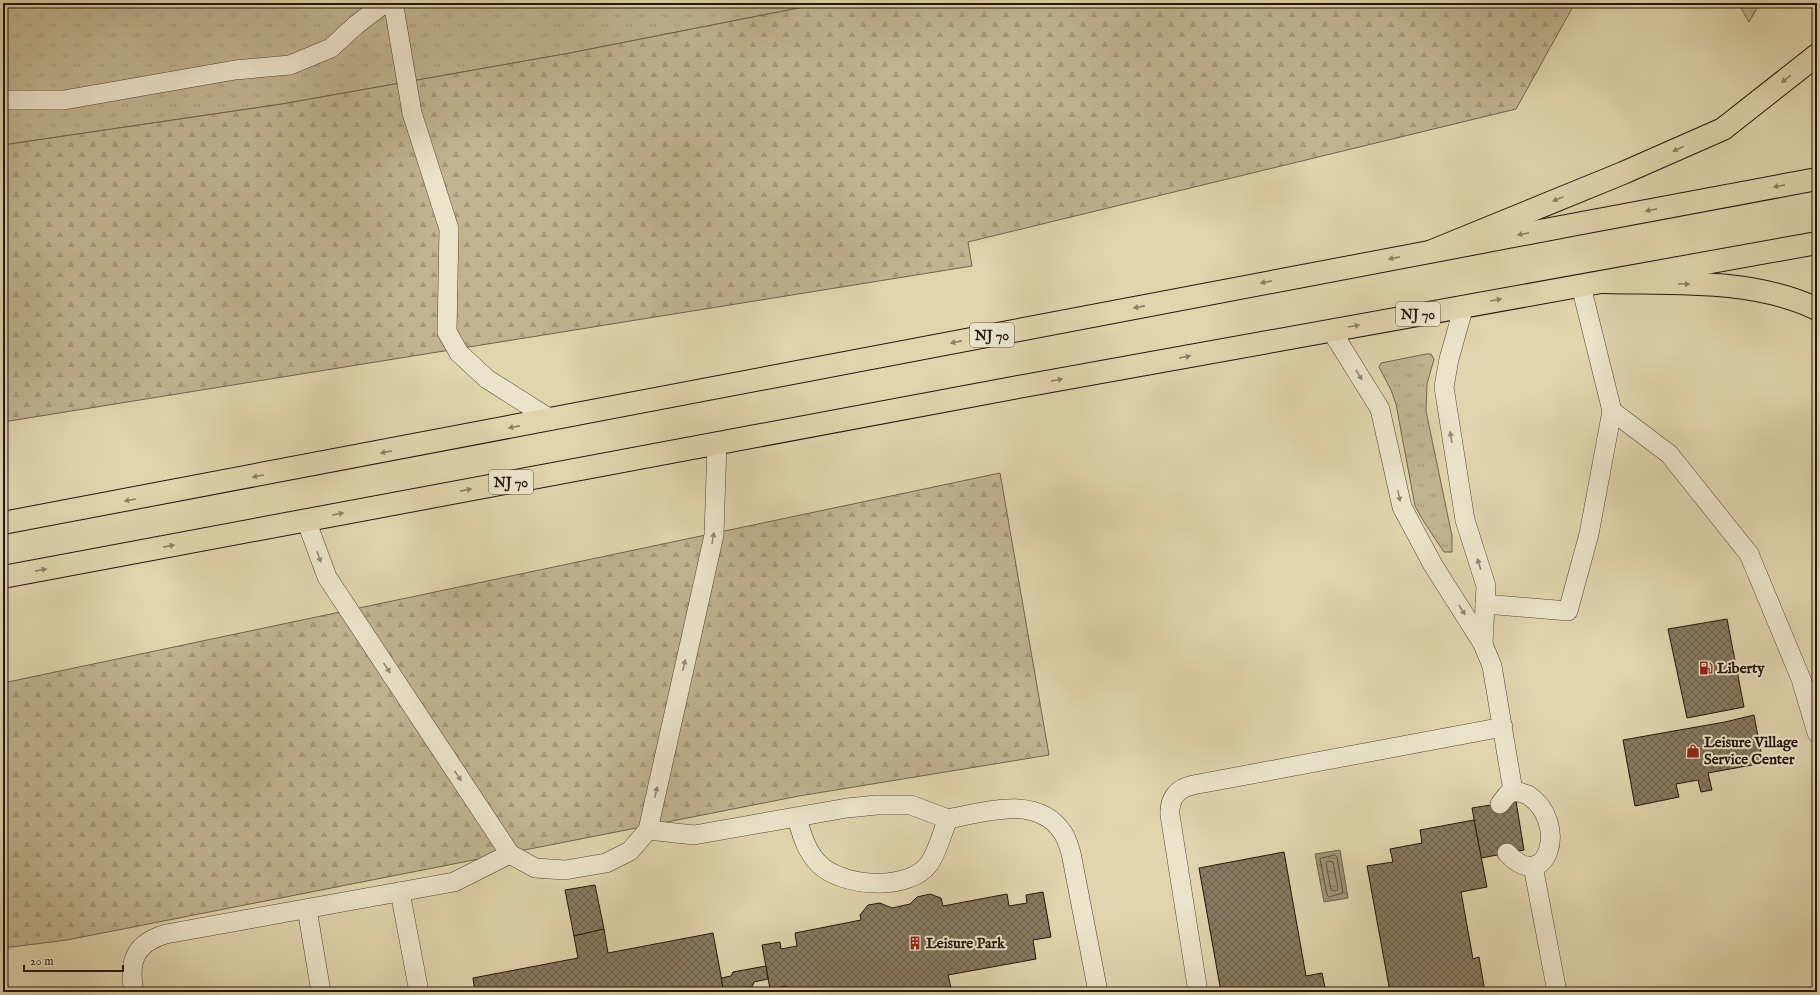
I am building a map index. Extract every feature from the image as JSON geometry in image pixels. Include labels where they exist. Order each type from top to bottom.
[{"type":"highway","points":[[1432,251],[1623,173],[1723,129],[1817,55]]},
{"type":"highway","name":"NJ 70","points":[[3,523],[284,472],[1432,251],[1817,179]]},
{"type":"highway","name":"NJ 70","points":[[3,577],[1331,330],[1817,243]]},
{"type":"highway","points":[[1603,282],[1728,286],[1776,294],[1817,309]]},
{"type":"lane","points":[[3,100],[64,100],[235,70],[290,65],[331,48],[356,25],[382,5],[390,4],[394,7],[412,114],[449,229],[447,332],[459,353],[487,379],[552,420]]},
{"type":"lane","points":[[1485,604],[1568,611],[1589,534],[1612,411],[1580,286]]},
{"type":"lane","points":[[1464,306],[1449,359],[1444,387],[1466,520],[1486,586],[1483,644]]},
{"type":"lane","points":[[1331,330],[1380,409],[1402,507],[1433,565],[1483,644],[1492,666],[1514,791]]},
{"type":"lane","points":[[1612,411],[1669,454],[1750,554],[1801,679],[1817,733]]},
{"type":"lane","points":[[306,520],[327,577],[510,854],[535,868],[565,870],[606,863],[630,851],[648,830],[714,535],[717,444]]},
{"type":"lane","points":[[1198,992],[1170,815],[1171,801],[1179,790],[1193,785],[1503,727]]},
{"type":"lane","points":[[1500,804],[1507,795],[1514,791],[1527,795],[1543,810],[1548,820],[1551,842],[1548,853],[1543,861],[1533,866],[1523,866],[1507,853]]},
{"type":"lane","points":[[648,830],[694,835],[847,808],[877,805],[911,805],[948,819],[1005,809],[1034,810],[1047,816],[1055,823],[1063,834],[1071,853],[1098,992]]},
{"type":"lane","points":[[797,818],[803,841],[819,864],[830,872],[844,879],[879,883],[912,876],[929,864],[948,819]]},
{"type":"lane","points":[[134,992],[132,973],[133,962],[140,949],[153,938],[166,934],[454,882],[510,854]]},
{"type":"lane","points":[[1533,866],[1557,992]]},
{"type":"lane","points":[[400,892],[419,992]]},
{"type":"lane","points":[[307,909],[321,992]]},
{"type":"green space","points":[[3,3],[824,3],[570,53],[282,104],[3,145]]},
{"type":"green space","points":[[824,3],[1575,3],[1516,109],[968,242],[972,266],[3,422],[3,145],[282,104],[570,53]]},
{"type":"green space","points":[[1738,3],[1760,3],[1749,22]]},
{"type":"green space","points":[[1431,354],[1434,359],[1427,384],[1426,411],[1452,536],[1452,552],[1444,552],[1415,506],[1396,404],[1391,390],[1379,367],[1381,363]]},
{"type":"green space","points":[[1000,473],[1049,755],[799,796],[67,940],[3,948],[3,683]]},
{"type":"water","points":[[1340,850],[1348,898],[1324,902],[1315,854]]},
{"type":"building","name":"Liberty","points":[[1727,619],[1744,707],[1687,718],[1668,629]]},
{"type":"building","name":"Leisure Village Service Center","points":[[1754,715],[1763,763],[1708,773],[1712,790],[1701,792],[1698,780],[1676,784],[1679,797],[1635,806],[1623,740],[1725,722]]},
{"type":"building","points":[[1516,801],[1524,850],[1481,858],[1472,808]]},
{"type":"building","points":[[1474,820],[1487,887],[1461,892],[1473,959],[1479,957],[1485,992],[1390,992],[1367,866],[1393,862],[1390,849],[1422,843],[1420,830]]},
{"type":"building","points":[[1284,852],[1306,976],[1322,973],[1326,992],[1221,992],[1199,868]]},
{"type":"building","points":[[595,885],[604,929],[574,936],[565,890]]},
{"type":"building","name":"Leisure Park","points":[[1043,892],[1051,937],[1033,940],[1036,959],[948,975],[952,992],[880,992],[880,989],[863,992],[789,992],[787,986],[770,989],[762,945],[780,942],[781,949],[797,946],[795,933],[861,920],[860,915],[868,905],[880,903],[892,908],[910,904],[917,897],[930,894],[941,898],[943,906],[1007,894],[1009,906],[1027,903],[1026,895]]},
{"type":"building","points":[[604,929],[608,953],[713,933],[724,992],[475,992],[473,978],[578,958],[574,936]]},
{"type":"building","points":[[766,966],[768,979],[754,982],[752,987],[724,992],[721,978],[731,976],[733,972]]},
{"type":"place","name":"Liberty","points":[[1706,668]]},
{"type":"place","name":"Leisure Village Service Center","points":[[1693,751]]},
{"type":"place","name":"Leisure Park","points":[[915,943]]}]
